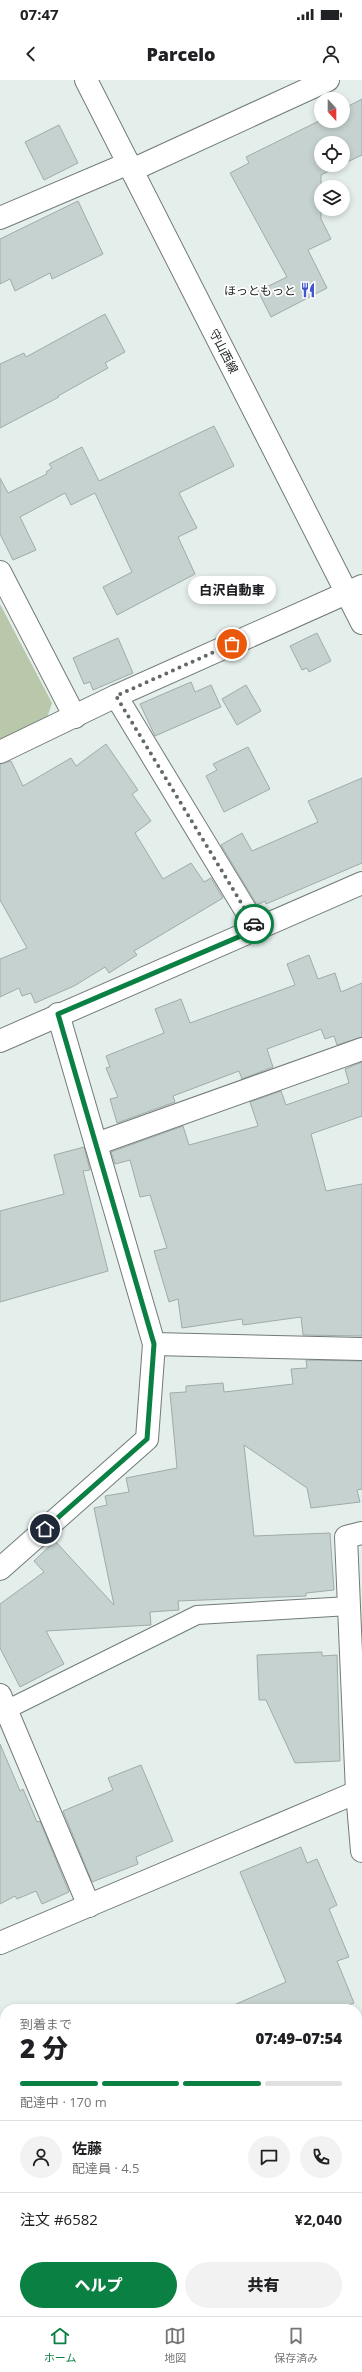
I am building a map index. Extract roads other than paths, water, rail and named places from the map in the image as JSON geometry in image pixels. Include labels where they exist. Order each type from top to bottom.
[{"type":"street","name":"守山西線","points":[[86,80],[130,166],[355,590],[362,623]]},
{"type":"street","points":[[0,218],[130,166],[328,80]]},
{"type":"street","points":[[0,572],[75,717]]},
{"type":"street","points":[[0,752],[116,696],[355,590]]},
{"type":"street","points":[[116,696],[257,929]]},
{"type":"street","points":[[0,1041],[58,1014],[362,883]]},
{"type":"street","points":[[0,1569],[147,1439],[154,1344],[58,1014]]},
{"type":"street","points":[[96,1144],[362,1049]]},
{"type":"street","points":[[154,1344],[362,1349]]},
{"type":"street","points":[[362,1533],[346,1537],[362,1851]]},
{"type":"street","points":[[3,1703],[89,1906]]},
{"type":"street","points":[[0,1943],[360,1791]]},
{"type":"lane","points":[[3,1703],[197,1615],[349,1606]]},
{"type":"place","name":"ほっともっと","points":[[308,290]]},
{"type":"place","name":"白沢自動車","points":[[232,644]]}]
